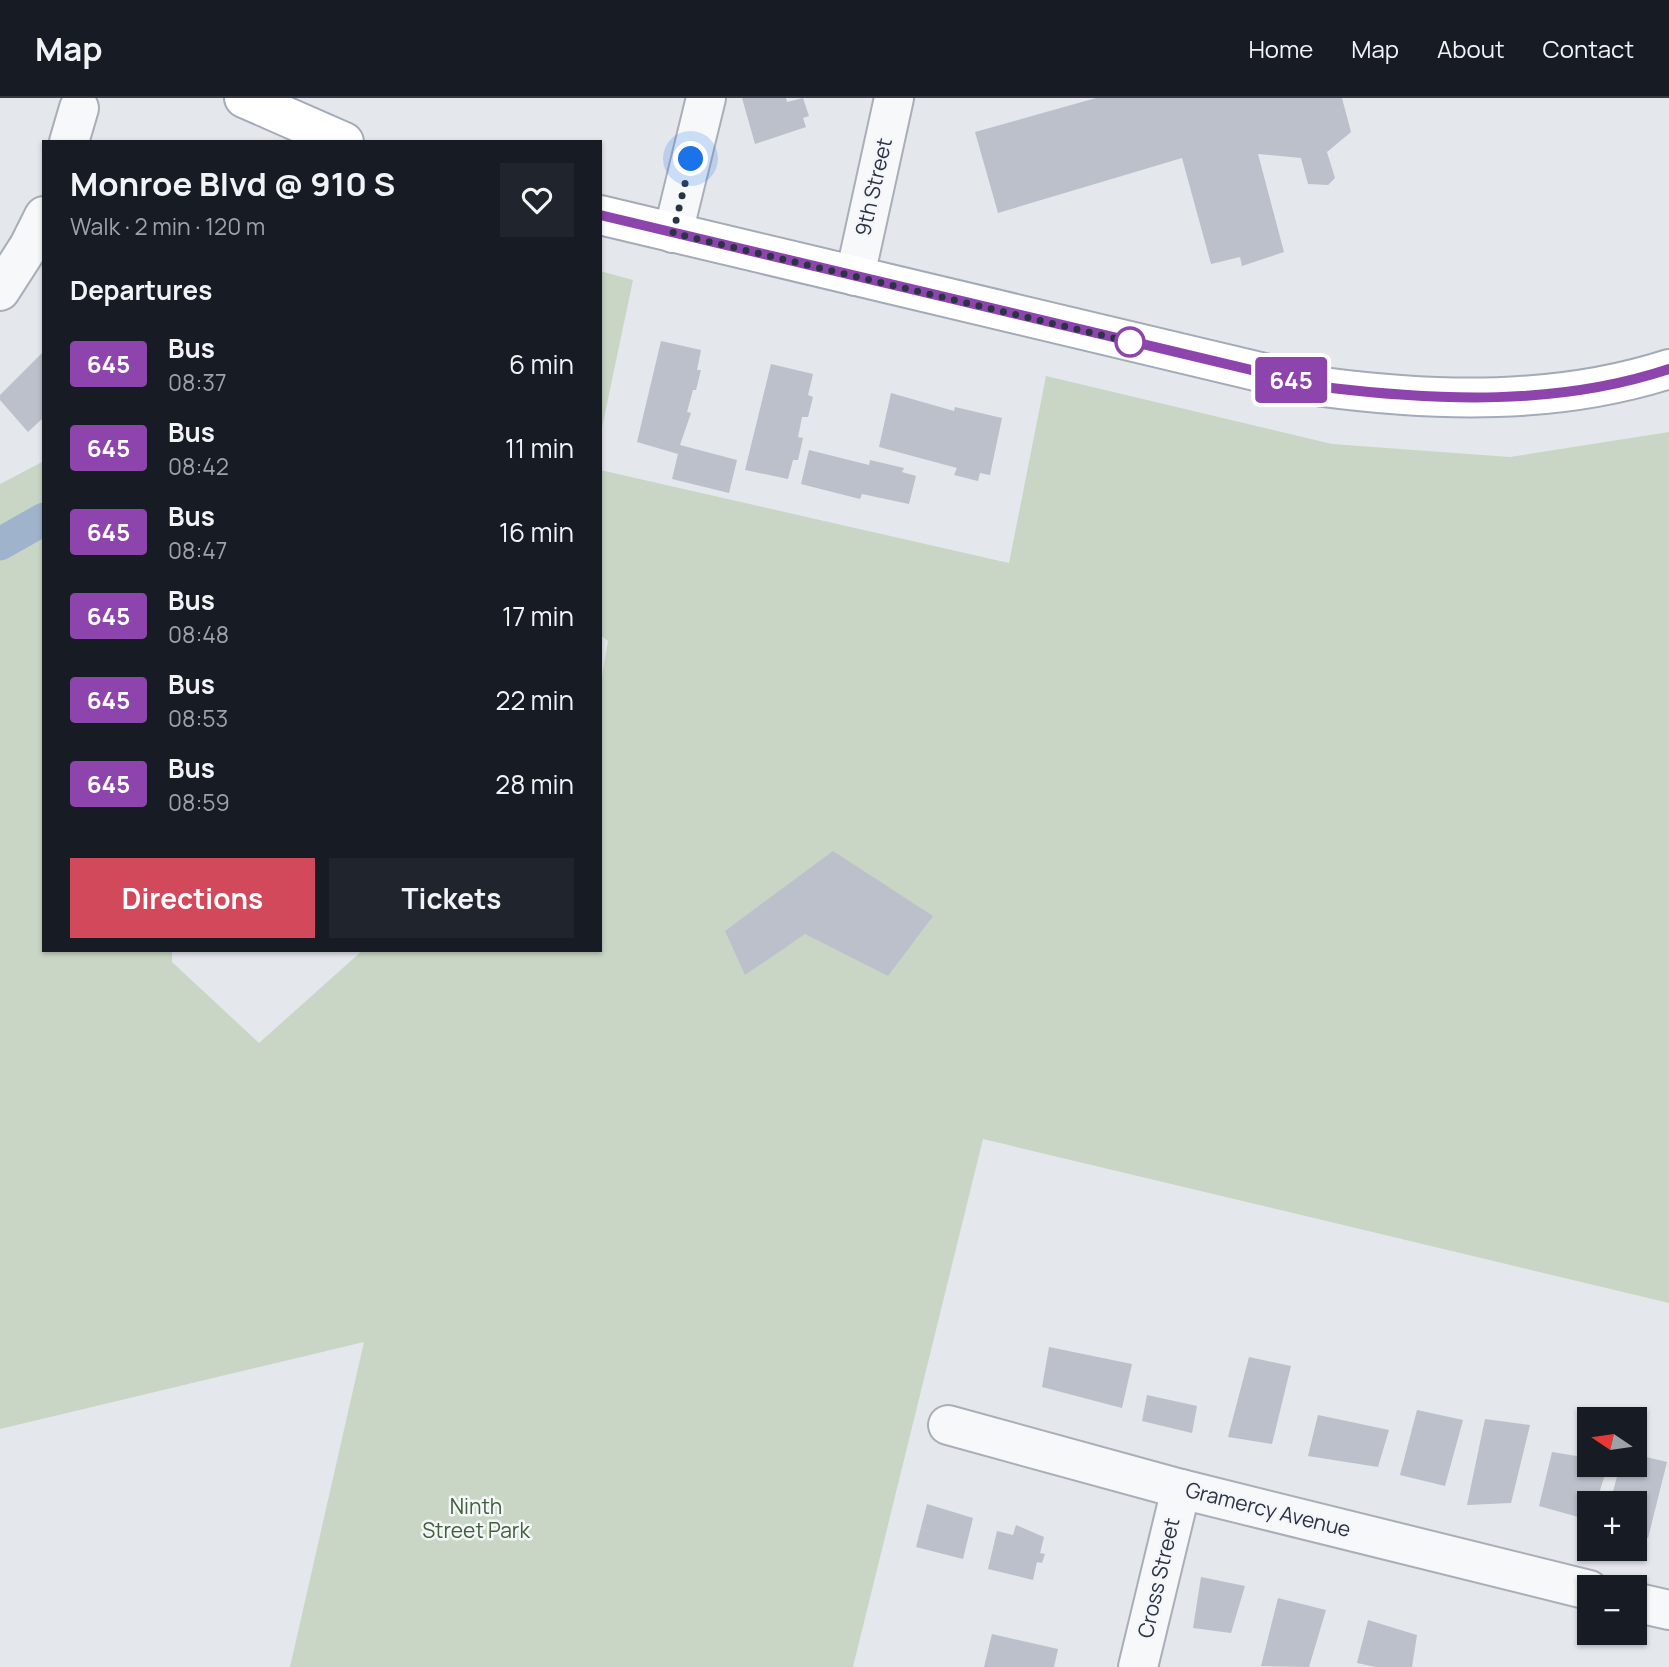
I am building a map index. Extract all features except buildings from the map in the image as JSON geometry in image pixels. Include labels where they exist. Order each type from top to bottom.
[{"type":"main road","points":[[244,98],[339,140]]},
{"type":"main road","points":[[602,215],[1323,387],[1394,396],[1468,399],[1532,395],[1598,386],[1669,369]]},
{"type":"street","points":[[673,233],[706,98]]},
{"type":"street","name":"9th Street","points":[[855,275],[894,98]]},
{"type":"street","points":[[0,291],[42,220]]},
{"type":"street","name":"Gramercy Avenue","points":[[948,1424],[1181,1489],[1577,1587]]},
{"type":"street","name":"Cross Street","points":[[1138,1667],[1181,1489]]},
{"type":"street","points":[[1647,1605],[1669,1610]]},
{"type":"green space","points":[[602,272],[633,280],[602,427]]},
{"type":"green space","name":"Ninth Street Park","points":[[1046,376],[1332,444],[1510,457],[1669,432],[1669,1303],[983,1139],[853,1667],[290,1667],[364,1342],[0,1429],[0,484],[42,462],[42,952],[172,952],[172,962],[259,1043],[361,952],[602,952],[602,676],[608,641],[602,636],[602,470],[1009,563]]},
{"type":"waterway","points":[[0,544],[42,520]]},
{"type":"bus line","name":"645","points":[[602,215],[1323,387],[1394,396],[1468,399],[1561,392],[1669,369]]},
{"type":"route","points":[[691,159],[673,233],[1139,344],[1130,342]]}]
